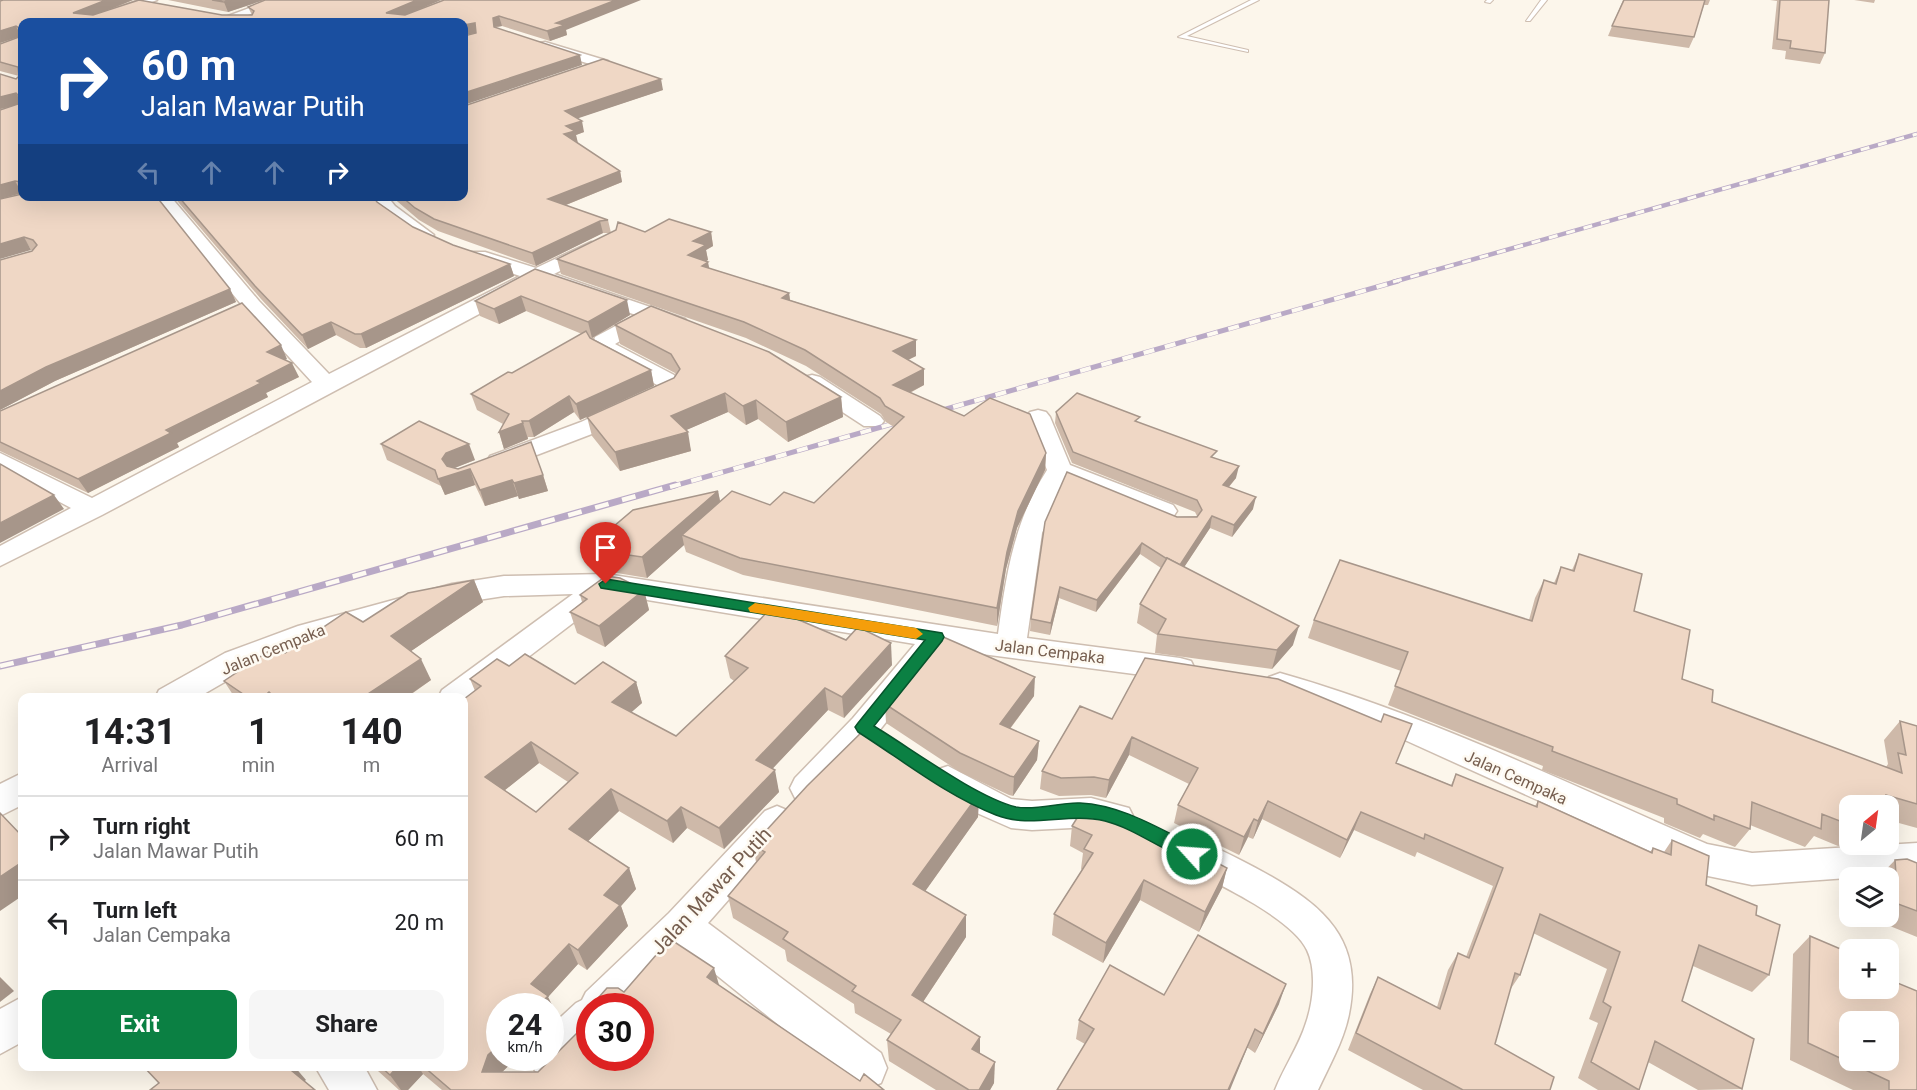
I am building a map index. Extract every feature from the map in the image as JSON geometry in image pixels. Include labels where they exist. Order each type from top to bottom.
[{"type":"street","points":[[232,18],[283,0]]},
{"type":"street","points":[[98,18],[146,2],[163,7]]},
{"type":"street","points":[[207,15],[215,18]]},
{"type":"street","points":[[535,43],[603,64],[568,77]]},
{"type":"street","points":[[167,201],[242,309],[326,384]]},
{"type":"street","points":[[382,201],[405,222],[441,244]]},
{"type":"street","points":[[0,557],[326,384],[611,238]]},
{"type":"street","points":[[462,251],[576,286],[694,330]]},
{"type":"street","points":[[474,471],[588,427],[669,390],[670,384],[666,380],[603,346],[603,342],[611,336],[652,314]]},
{"type":"street","points":[[797,373],[872,421]]},
{"type":"street","points":[[1038,417],[1059,470],[1185,520]]},
{"type":"street","points":[[0,460],[93,509]]},
{"type":"street","points":[[1011,647],[1027,530],[1046,488],[1059,470]]},
{"type":"street","points":[[460,693],[606,584]]},
{"type":"street","name":"Jalan Cempaka","points":[[179,693],[236,661],[308,633],[369,614],[452,594],[504,586],[606,584],[937,637],[1210,673]]},
{"type":"street","name":"Jalan Mawar Putih","points":[[613,993],[682,925],[864,727],[937,637]]},
{"type":"street","name":"Jalan Cempaka","points":[[1256,681],[1290,686],[1407,727],[1703,860],[1752,869],[1917,858]]},
{"type":"street","points":[[864,727],[894,746]]},
{"type":"street","points":[[924,765],[974,796],[1019,815],[1079,810],[1104,814],[1156,836],[1234,874],[1304,919],[1321,936],[1333,974],[1329,1016],[1296,1090]]},
{"type":"street","points":[[0,802],[18,789]]},
{"type":"street","points":[[682,925],[866,1068]]},
{"type":"street","points":[[0,1034],[18,1020]]},
{"type":"street","points":[[564,1043],[576,1031]]},
{"type":"street","points":[[340,1071],[356,1090]]},
{"type":"lane","points":[[1246,51],[1181,37],[1256,0]]},
{"type":"lane","points":[[1528,20],[1544,0]]},
{"type":"building","points":[[106,0],[73,13],[93,15],[139,0],[222,15],[252,15],[254,11],[248,7],[265,0],[417,0],[386,13],[405,15],[444,0],[616,0],[556,23],[565,25],[547,31],[499,16],[493,18],[494,27],[580,55],[468,92],[468,35],[476,33],[475,23],[468,24],[468,18],[18,18],[18,27],[0,31],[0,1]]},
{"type":"building","points":[[1624,0],[1705,0],[1694,37],[1612,26]]},
{"type":"building","points":[[1780,0],[1829,0],[1825,53],[1790,48],[1791,41],[1777,39]]},
{"type":"building","points":[[18,37],[18,67],[0,62],[0,44]]},
{"type":"building","points":[[603,59],[661,79],[565,111],[582,121],[566,126],[575,131],[564,134],[620,171],[548,199],[608,220],[600,221],[532,253],[434,219],[407,201],[468,201],[468,105]]},
{"type":"building","points":[[0,74],[16,79],[18,77],[18,95],[16,93],[0,97]]},
{"type":"building","points":[[18,104],[18,181],[0,185],[0,110]]},
{"type":"building","points":[[18,195],[18,201],[160,201],[230,289],[46,367],[0,391],[0,260],[32,251],[37,245],[33,240],[24,237],[0,244],[0,199]]},
{"type":"building","points":[[182,201],[376,201],[413,227],[453,245],[510,264],[361,334],[355,334],[331,322],[302,335],[255,286]]},
{"type":"building","points":[[669,219],[711,232],[693,241],[706,245],[688,255],[708,262],[702,266],[789,293],[782,298],[916,340],[893,351],[924,369],[893,385],[964,416],[990,398],[1030,414],[1046,453],[1018,511],[1007,552],[997,608],[740,558],[682,535],[732,491],[770,505],[784,492],[814,503],[904,417],[885,406],[880,398],[805,350],[744,322],[557,259],[616,230],[618,222],[645,232]]},
{"type":"building","points":[[535,269],[627,300],[588,322],[521,296],[494,309],[475,301]]},
{"type":"building","points":[[242,303],[281,345],[267,352],[292,363],[257,381],[261,383],[166,430],[171,433],[78,479],[0,442],[0,411]]},
{"type":"building","points":[[651,306],[769,352],[841,397],[786,422],[756,400],[743,406],[725,393],[671,416],[688,432],[615,452],[587,417],[674,378],[680,369],[671,354],[615,325]]},
{"type":"building","points":[[586,331],[590,338],[651,370],[576,404],[569,396],[529,421],[522,421],[523,423],[499,432],[509,414],[471,394]]},
{"type":"building","points":[[1077,393],[1140,417],[1135,421],[1217,451],[1211,457],[1239,466],[1223,485],[1256,497],[1234,525],[1212,516],[1180,565],[1142,543],[1097,600],[1060,587],[1051,623],[1031,619],[1045,522],[1067,472],[1177,517],[1197,517],[1202,510],[1197,500],[1073,452],[1056,412]]},
{"type":"building","points":[[419,421],[469,444],[446,453],[442,459],[447,466],[458,469],[531,442],[543,475],[514,483],[512,480],[480,490],[470,469],[438,479],[435,470],[381,444]]},
{"type":"building","points":[[0,464],[54,495],[0,523]]},
{"type":"building","points":[[718,491],[642,557],[587,549],[633,510]]},
{"type":"building","points":[[1579,554],[1642,574],[1634,611],[1690,630],[1682,679],[1713,690],[1712,702],[1902,773],[1898,753],[1906,755],[1900,721],[1917,726],[1917,804],[1899,799],[1899,795],[1839,795],[1839,821],[1822,814],[1821,829],[1752,802],[1750,829],[1714,815],[1714,820],[1677,804],[1677,799],[1552,751],[1553,747],[1395,686],[1408,652],[1314,620],[1340,560],[1532,621],[1544,580],[1556,584],[1561,567],[1574,571]]},
{"type":"building","points":[[1167,558],[1299,626],[1277,650],[1158,634],[1166,619],[1140,604]]},
{"type":"building","points":[[606,576],[620,578],[644,590],[599,626],[570,612],[587,599],[580,595]]},
{"type":"building","points":[[474,580],[391,636],[421,659],[370,693],[242,693],[224,681],[275,647],[285,653],[346,612],[363,622],[408,593]]},
{"type":"building","points":[[771,608],[846,640],[858,627],[891,643],[842,697],[825,688],[756,760],[775,770],[719,828],[681,807],[667,821],[611,789],[569,829],[629,868],[604,895],[620,905],[578,950],[569,944],[531,984],[544,993],[486,993],[486,1061],[482,1072],[564,1071],[564,1046],[576,1034],[576,1071],[654,1071],[654,993],[603,993],[607,988],[618,988],[624,992],[670,939],[714,968],[707,977],[860,1081],[864,1074],[884,1090],[451,1090],[429,1071],[468,1071],[468,696],[481,686],[470,679],[497,659],[509,666],[525,654],[575,684],[603,662],[636,682],[612,702],[676,736],[748,668],[725,656]],"holes":[[[531,742],[578,773],[536,812],[485,777]]]},
{"type":"building","points":[[941,636],[1035,677],[1000,724],[1039,741],[1014,777],[960,753],[885,704]]},
{"type":"building","points":[[1145,658],[1278,679],[1381,722],[1384,714],[1412,724],[1396,763],[1452,786],[1456,774],[1537,807],[1538,801],[1652,853],[1653,848],[1671,855],[1672,840],[1709,856],[1706,885],[1757,906],[1756,915],[1780,925],[1769,975],[1699,945],[1682,1001],[1754,1039],[1742,1089],[1655,1041],[1639,1090],[1591,1062],[1611,1007],[1603,1002],[1620,952],[1540,914],[1520,975],[1515,973],[1495,1044],[1554,1077],[1550,1090],[1463,1090],[1356,1033],[1378,977],[1440,1009],[1458,953],[1469,958],[1503,868],[1425,834],[1424,839],[1361,812],[1347,840],[1268,801],[1258,821],[1254,819],[1244,837],[1178,805],[1198,768],[1132,737],[1109,780],[1094,777],[1061,778],[1042,771],[1080,706],[1112,719]]},
{"type":"building","points":[[868,726],[929,768],[979,794],[913,884],[966,915],[912,995],[980,1037],[972,1049],[995,1062],[979,1090],[969,1090],[887,1040],[901,1020],[852,991],[856,986],[783,939],[788,932],[728,896],[765,852],[753,845],[807,786]]},
{"type":"building","points":[[1084,807],[1103,809],[1149,826],[1227,868],[1205,912],[1144,880],[1106,943],[1054,914],[1093,853],[1084,849],[1092,835],[1072,826]]},
{"type":"building","points":[[0,813],[18,832],[18,865],[0,877]]},
{"type":"building","points":[[1907,859],[1917,863],[1917,911],[1899,904],[1899,867],[1895,867],[1895,860]]},
{"type":"building","points":[[1198,935],[1286,984],[1263,1034],[1255,1029],[1228,1090],[1057,1090],[1094,1029],[1079,1020],[1110,965],[1164,995]]},
{"type":"building","points":[[1810,936],[1839,948],[1839,999],[1899,999],[1899,984],[1917,991],[1917,1090],[1889,1090],[1889,1081],[1868,1071],[1899,1071],[1899,1011],[1839,1011],[1839,1058],[1808,1043]]},
{"type":"building","points":[[148,1071],[292,1071],[315,1090],[150,1090],[159,1083]]},
{"type":"railway","points":[[1393,282],[1917,134]]},
{"type":"railway","points":[[932,413],[1398,281]]},
{"type":"railway","points":[[670,487],[906,420]]},
{"type":"railway","points":[[0,666],[182,625],[675,485]]},
{"type":"slow traffic","points":[[755,608],[916,634]]},
{"type":"route","points":[[606,584],[937,637],[864,727],[974,796],[1000,809],[1019,815],[1079,810],[1104,814],[1130,823],[1192,854]]}]
